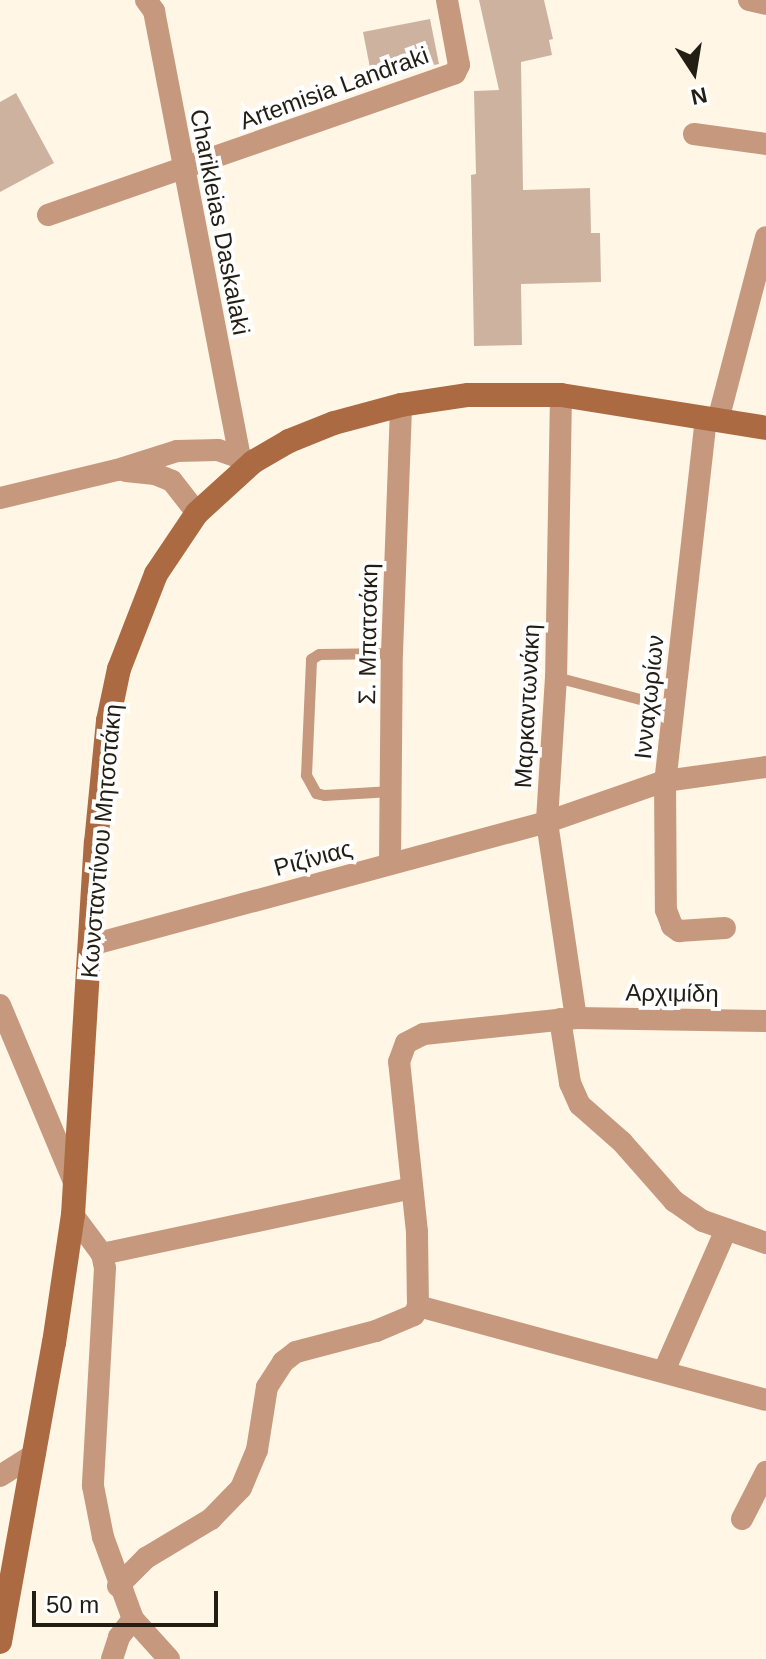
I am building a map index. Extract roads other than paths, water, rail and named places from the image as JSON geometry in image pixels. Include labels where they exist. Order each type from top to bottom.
[{"type":"main road","name":"Κωνσταντίνου Μητσοτάκη","points":[[0,1642],[35,1454],[73,1215],[105,751],[119,669],[156,574],[197,513],[246,459],[334,423],[401,405],[468,395],[561,395],[766,428]]},
{"type":"street","name":"Charikleias Daskalaki","points":[[146,0],[154,11],[246,459]]},
{"type":"street","name":"Artemisia Landraki","points":[[48,215],[455,73],[459,65],[447,0]]},
{"type":"street","points":[[749,0],[766,4]]},
{"type":"street","points":[[694,134],[766,144]]},
{"type":"street","name":"Ινναχωρίων","points":[[725,928],[679,931],[672,926],[666,910],[665,781],[712,419],[766,237]]},
{"type":"street","name":"Μαρκαντωνάκη","points":[[561,395],[556,677],[547,822],[568,1018],[570,1083],[580,1105],[622,1142],[674,1201],[703,1221],[766,1243]]},
{"type":"street","name":"Σ. Μπατσάκη","points":[[390,864],[392,653],[401,405]]},
{"type":"street","points":[[0,498],[117,470],[177,451],[202,448],[246,459]]},
{"type":"street","points":[[172,481],[177,451]]},
{"type":"street","points":[[117,470],[155,474],[172,481],[197,513]]},
{"type":"street","name":"Ριζίνιας","points":[[91,945],[547,822],[665,781],[766,767]]},
{"type":"street","points":[[0,1005],[75,1184]]},
{"type":"street","name":"Αρχιμίδη","points":[[418,1306],[412,1188],[399,1062],[406,1043],[424,1034],[568,1018],[766,1021]]},
{"type":"street","points":[[0,1048],[42,1110]]},
{"type":"street","points":[[102,1254],[412,1188]]},
{"type":"street","points":[[73,1215],[102,1254],[107,1293],[93,1486],[103,1537],[118,1586],[133,1619],[169,1659]]},
{"type":"street","points":[[664,1371],[726,1230]]},
{"type":"street","points":[[118,1586],[146,1558],[211,1519],[241,1488],[257,1450],[267,1387],[283,1362],[296,1352],[330,1340],[406,1322],[418,1306],[766,1400]]},
{"type":"street","points":[[0,1476],[35,1454]]},
{"type":"street","points":[[742,1519],[766,1472]]},
{"type":"street","points":[[112,1659],[119,1637],[133,1619]]},
{"type":"lane","points":[[391,791],[324,795],[316,793],[306,775],[311,659],[319,654],[392,653]]},
{"type":"lane","points":[[556,677],[674,708]]}]
